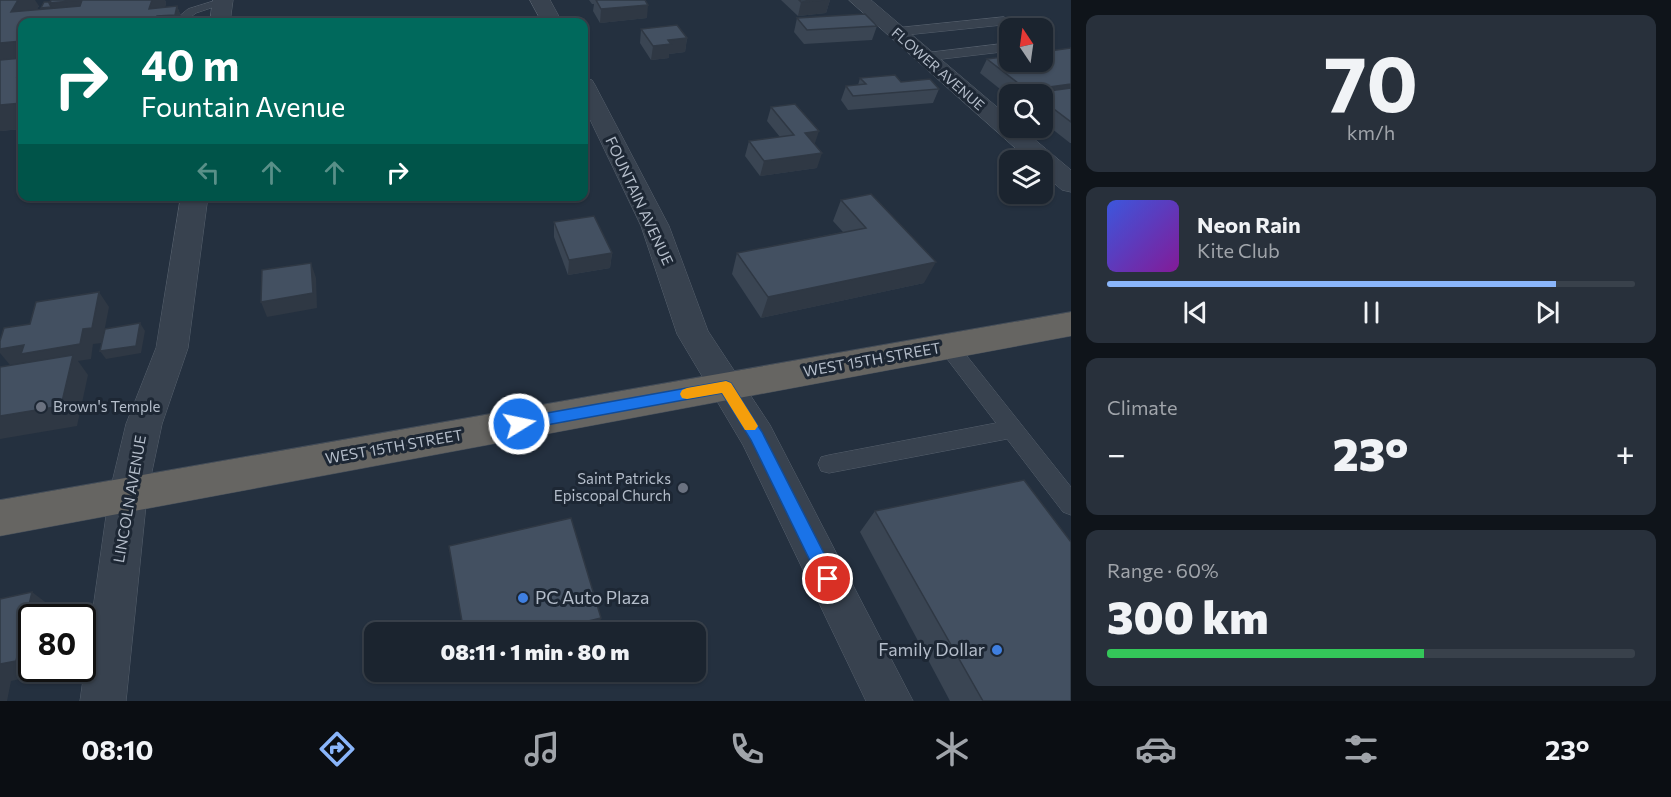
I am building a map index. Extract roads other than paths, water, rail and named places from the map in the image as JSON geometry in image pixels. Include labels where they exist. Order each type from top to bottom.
[{"type":"highway","name":"WEST 15TH STREET","points":[[0,518],[1071,324]]},
{"type":"street","points":[[540,0],[550,18]]},
{"type":"street","name":"FLOWER AVENUE","points":[[859,0],[1071,184]]},
{"type":"street","points":[[221,18],[223,1]]},
{"type":"street","name":"FOUNTAIN AVENUE","points":[[588,93],[655,226],[693,334],[757,436],[890,701]]},
{"type":"street","name":"LINCOLN AVENUE","points":[[103,701],[128,495],[144,424],[172,348],[194,201]]},
{"type":"lane","points":[[181,18],[191,12],[223,1]]},
{"type":"lane","points":[[896,32],[999,22]]},
{"type":"lane","points":[[938,28],[969,52]]},
{"type":"lane","points":[[925,57],[999,48]]},
{"type":"lane","points":[[948,346],[1071,505]]},
{"type":"lane","points":[[829,464],[1012,429]]},
{"type":"place","name":"Brown's Temple","points":[[41,407]]},
{"type":"place","name":"Saint Patricks Episcopal Church","points":[[683,488]]},
{"type":"place","name":"PC Auto Plaza","points":[[523,598]]},
{"type":"place","name":"Family Dollar","points":[[997,650]]}]
